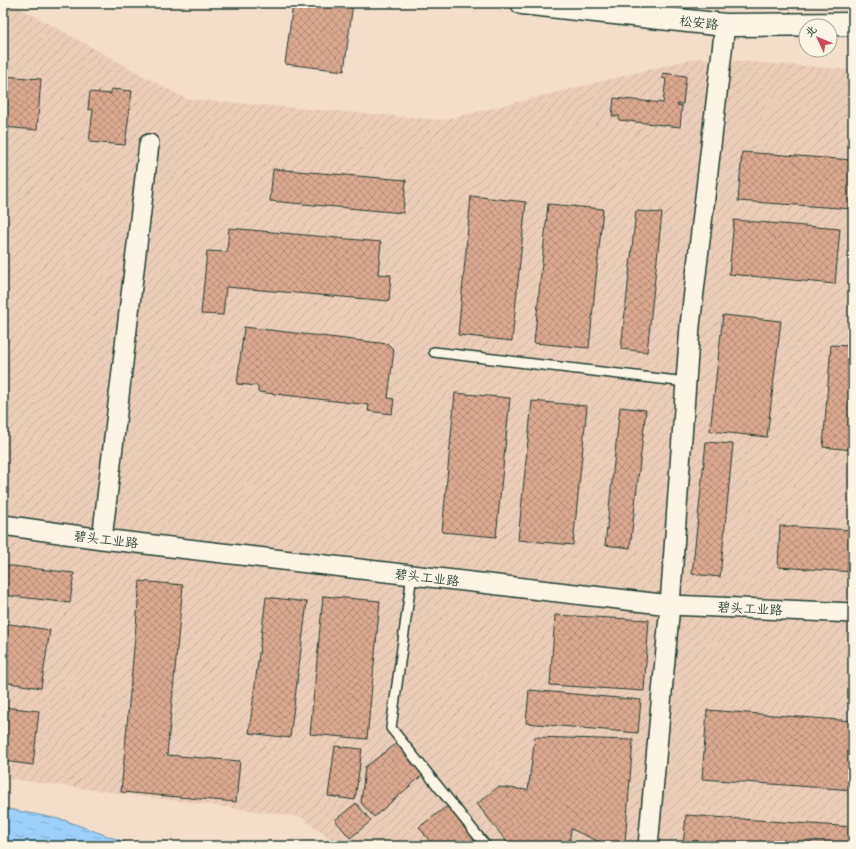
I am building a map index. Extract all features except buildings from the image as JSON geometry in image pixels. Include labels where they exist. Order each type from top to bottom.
[{"type":"main road","name":"松安路","points":[[522,3],[725,24],[853,24]]},
{"type":"street","points":[[648,846],[670,605],[690,326],[725,24]]},
{"type":"street","points":[[102,538],[149,144]]},
{"type":"street","name":"碧头工业路","points":[[3,525],[670,605],[853,613]]},
{"type":"lane","points":[[434,352],[686,382]]},
{"type":"lane","points":[[412,575],[391,728],[486,846]]},
{"type":"shaded area","points":[[3,3],[11,3],[186,99],[444,120],[697,58],[853,70],[853,846],[340,846],[301,817],[3,778]]},
{"type":"water","points":[[3,808],[64,820],[135,846],[3,846]]}]
